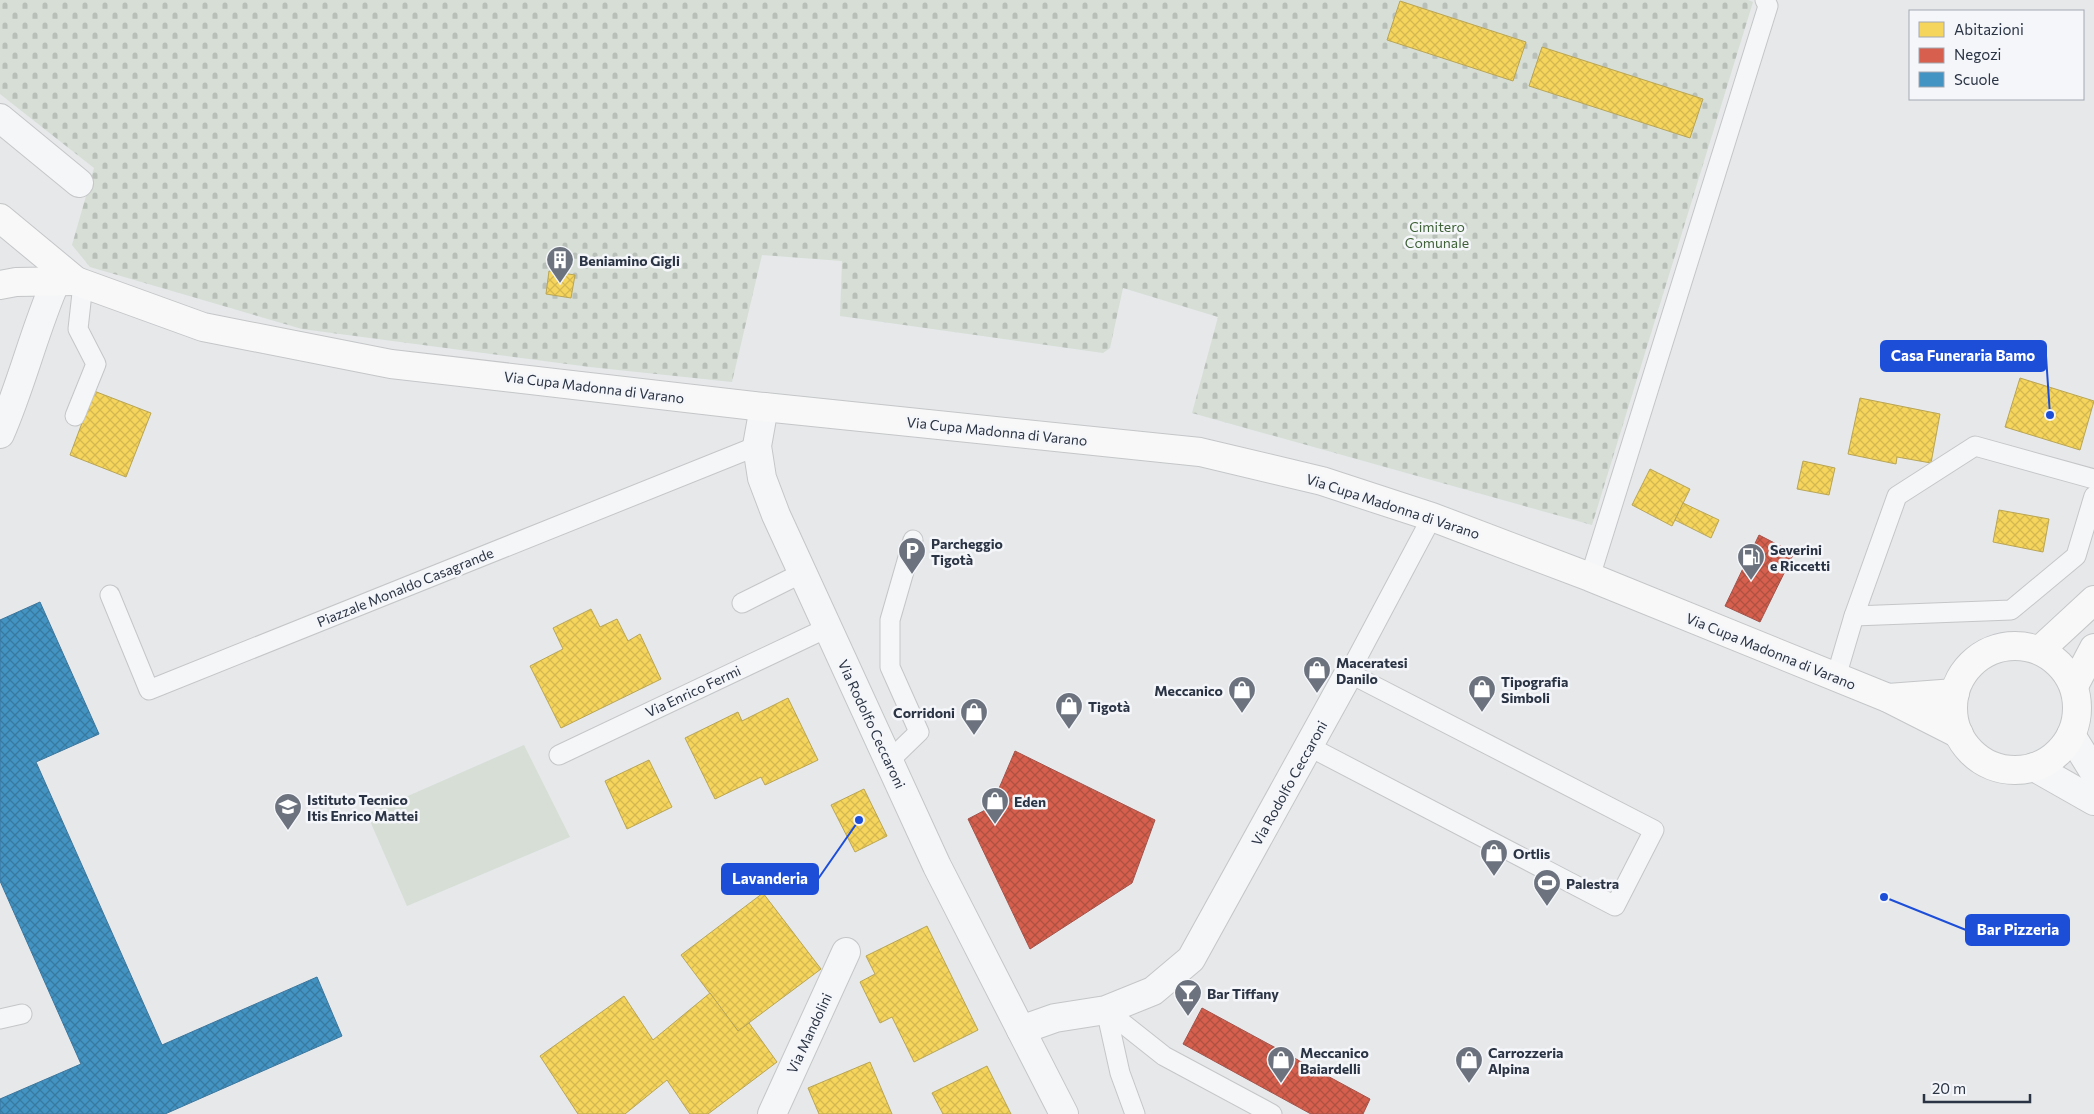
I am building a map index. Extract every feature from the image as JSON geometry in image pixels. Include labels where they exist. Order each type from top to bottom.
[{"type":"main road","points":[[0,218],[72,282]]},
{"type":"main road","points":[[0,285],[16,282],[72,282]]},
{"type":"main road","name":"Via Cupa Madonna di Varano","points":[[72,282],[203,327],[391,364],[764,407],[1200,452],[1322,481],[1432,517],[1590,577],[1888,698],[1959,734]]},
{"type":"main road","points":[[2040,650],[2094,600]]},
{"type":"main road","points":[[2004,646],[2022,646],[2040,650],[2054,659],[2066,671],[2074,686],[2077,703],[2076,719],[2071,735],[2062,749],[2049,760],[2034,767],[2017,770],[1999,767],[1983,760],[1969,749],[1959,734],[1953,706],[1955,693],[1962,676],[1973,662],[1987,652],[2004,646]]},
{"type":"main road","points":[[2074,686],[2094,648]]},
{"type":"main road","name":"Via Cupa Madonna di Varano","points":[[1888,698],[1955,693]]},
{"type":"street","points":[[0,118],[79,183]]},
{"type":"street","points":[[0,434],[18,394],[44,310],[72,282]]},
{"type":"street","name":"Via Rodolfo Ceccaroni","points":[[764,407],[757,446],[762,478],[776,515],[937,866],[1064,1114]]},
{"type":"street","name":"Via Rodolfo Ceccaroni","points":[[1021,1030],[1055,1018],[1106,1010],[1153,991],[1191,958],[1310,747],[1349,673]]},
{"type":"street","points":[[2071,735],[2094,772]]},
{"type":"street","points":[[2034,767],[2094,800]]},
{"type":"street","name":"Via Mandolini","points":[[772,1114],[846,952]]},
{"type":"lane","points":[[1590,577],[1768,6],[1764,0]]},
{"type":"lane","points":[[72,282],[78,329],[96,364],[75,416]]},
{"type":"lane","name":"Piazzale Monaldo Casagrande","points":[[110,595],[149,690],[757,446]]},
{"type":"lane","points":[[1836,677],[1854,616],[1896,496],[1976,446],[2094,480]]},
{"type":"lane","points":[[1854,616],[2011,610],[2076,556],[2094,496]]},
{"type":"lane","name":"Via Rodolfo Ceccaroni","points":[[1349,673],[1432,517]]},
{"type":"lane","points":[[889,761],[919,732],[890,667],[890,620],[913,540]]},
{"type":"lane","points":[[742,603],[802,573]]},
{"type":"lane","name":"Via Enrico Fermi","points":[[558,755],[827,628]]},
{"type":"lane","points":[[1310,747],[1615,906],[1654,830],[1349,673]]},
{"type":"lane","points":[[1106,1010],[1120,1073],[1135,1114]]},
{"type":"lane","points":[[1106,1010],[1164,1056],[1272,1114]]},
{"type":"lane","points":[[0,1019],[22,1014]]},
{"type":"green space","name":"Cimitero Comunale","points":[[0,0],[1748,0],[1753,2],[1592,525],[1192,413],[1218,317],[1123,288],[1110,348],[1103,353],[840,316],[842,261],[762,255],[732,382],[590,367],[302,329],[90,267],[72,245],[94,168],[0,94]]},
{"type":"green space","points":[[524,745],[570,837],[407,906],[367,814]]},
{"type":"building: Abitazioni","points":[[1400,1],[1526,42],[1513,81],[1387,40]]},
{"type":"building: Abitazioni","points":[[1542,47],[1703,99],[1690,138],[1529,86]]},
{"type":"building: Abitazioni","name":"Beniamino Gigli","points":[[549,271],[575,275],[571,298],[546,294]]},
{"type":"building: Abitazioni","points":[[2020,378],[2094,401],[2080,450],[2005,427]]},
{"type":"building: Abitazioni","points":[[94,391],[151,413],[126,477],[70,455]]},
{"type":"building: Abitazioni","points":[[1860,398],[1940,414],[1931,463],[1897,457],[1896,464],[1848,454]]},
{"type":"building: Abitazioni","points":[[1803,461],[1835,468],[1829,495],[1797,489]]},
{"type":"building: Abitazioni","points":[[1650,469],[1690,489],[1672,526],[1632,505]]},
{"type":"building: Abitazioni","points":[[1683,503],[1719,520],[1711,538],[1675,520]]},
{"type":"building: Abitazioni","points":[[1999,510],[2049,519],[2043,552],[1993,542]]},
{"type":"building: Abitazioni","points":[[591,609],[600,627],[617,619],[628,641],[640,634],[661,679],[561,728],[530,666],[563,649],[553,628]]},
{"type":"building: Abitazioni","points":[[788,698],[818,760],[765,785],[761,777],[715,799],[685,738],[738,712],[742,721]]},
{"type":"building: Abitazioni","points":[[649,760],[672,807],[627,829],[605,781]]},
{"type":"building: Abitazioni","points":[[864,789],[887,836],[855,852],[831,805]]},
{"type":"building: Abitazioni","points":[[763,893],[821,969],[738,1031],[681,955]]},
{"type":"building: Abitazioni","points":[[927,926],[978,1030],[914,1062],[892,1017],[880,1023],[860,982],[875,974],[866,956]]},
{"type":"building: Abitazioni","points":[[710,993],[738,1031],[749,1023],[777,1062],[708,1114],[690,1114],[667,1080],[625,1114],[578,1114],[540,1056],[624,996],[653,1040]]},
{"type":"building: Abitazioni","points":[[870,1062],[892,1114],[819,1114],[808,1088]]},
{"type":"building: Abitazioni","points":[[987,1066],[1011,1114],[943,1114],[932,1093]]},
{"type":"building: Negozi","points":[[1759,535],[1794,553],[1760,622],[1725,606]]},
{"type":"building: Negozi","points":[[1015,751],[1155,820],[1132,883],[1030,949],[968,819],[991,807]]},
{"type":"building: Negozi","points":[[1202,1008],[1370,1099],[1363,1114],[1311,1114],[1183,1044]]},
{"type":"building: Scuole","points":[[40,602],[99,734],[36,762],[162,1045],[317,977],[342,1036],[165,1114],[0,1114],[0,1099],[81,1064],[0,881],[0,620]]},
{"type":"place","name":"Beniamino Gigli","points":[[560,284]]},
{"type":"place","name":"Casa Funeraria Bamo","points":[[2050,415]]},
{"type":"place","name":"Parcheggio Tigotà","points":[[912,575]]},
{"type":"place","name":"Severini e Riccetti","points":[[1751,581]]},
{"type":"place","name":"Maceratesi Danilo","points":[[1317,694]]},
{"type":"place","name":"Tipografia Simboli","points":[[1482,713]]},
{"type":"place","name":"Meccanico","points":[[1242,714]]},
{"type":"place","name":"Tigotà","points":[[1069,730]]},
{"type":"place","name":"Corridoni","points":[[974,736]]},
{"type":"place","name":"Lavanderia","points":[[859,820]]},
{"type":"place","name":"Eden","points":[[995,825]]},
{"type":"place","name":"Istituto Tecnico Itis Enrico Mattei","points":[[288,831]]},
{"type":"place","name":"Ortlis","points":[[1494,877]]},
{"type":"place","name":"Bar Pizzeria","points":[[1884,897]]},
{"type":"place","name":"Palestra","points":[[1547,907]]},
{"type":"place","name":"Bar Tiffany","points":[[1188,1017]]},
{"type":"place","name":"Meccanico Baiardelli","points":[[1281,1084]]},
{"type":"place","name":"Carrozzeria Alpina","points":[[1469,1084]]}]
